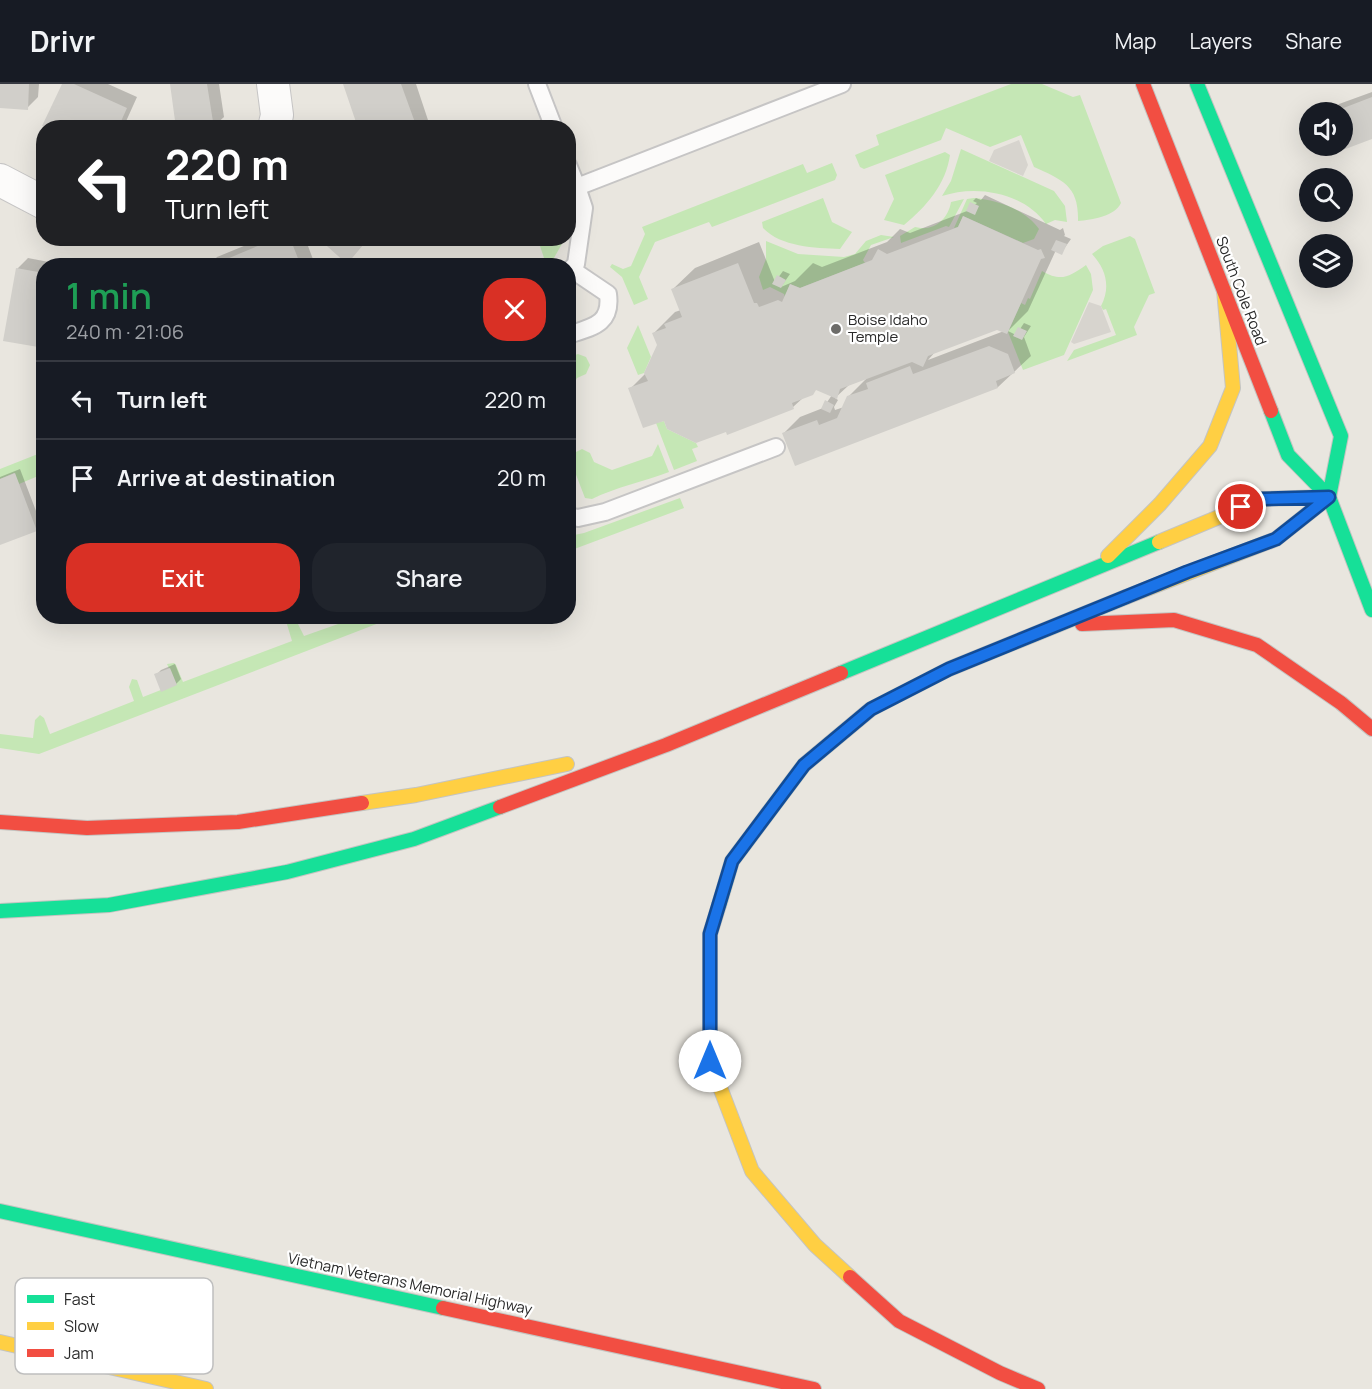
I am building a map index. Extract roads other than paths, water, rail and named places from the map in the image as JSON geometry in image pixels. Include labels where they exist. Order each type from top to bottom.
[{"type":"main road","name":"South Cole Road","points":[[1143,84],[1288,455],[1329,497],[1372,610]]},
{"type":"main road","points":[[1038,1389],[1000,1373],[899,1321],[815,1245],[752,1171],[710,1061],[710,934],[732,861],[804,765],[871,709],[949,669],[1187,572],[1276,539],[1329,497],[1341,436],[1197,84]]},
{"type":"main road","points":[[1099,566],[1160,504],[1210,446],[1233,388],[1224,291]]},
{"type":"main road","points":[[0,911],[109,905],[287,872],[414,839],[666,745],[1262,499],[1329,497]]},
{"type":"main road","points":[[1062,624],[1174,620],[1257,645],[1341,703],[1372,729]]},
{"type":"main road","points":[[0,822],[87,828],[238,822],[416,795],[666,745]]},
{"type":"main road","points":[[0,1197],[141,1242]]},
{"type":"main road","name":"Vietnam Veterans Memorial Highway","points":[[0,1211],[814,1389]]},
{"type":"main road","points":[[0,1342],[15,1345]]},
{"type":"main road","points":[[140,1374],[206,1389]]},
{"type":"street","points":[[273,84],[276,120]]},
{"type":"street","points":[[0,180],[36,199]]},
{"type":"lane","points":[[537,84],[551,120]]},
{"type":"lane","points":[[576,264],[584,208],[577,187],[842,84]]},
{"type":"lane","points":[[576,274],[608,294],[609,305],[606,315],[598,325],[576,332]]},
{"type":"lane","points":[[576,518],[605,512],[776,447]]},
{"type":"place","name":"Boise Idaho Temple","points":[[836,329]]}]
